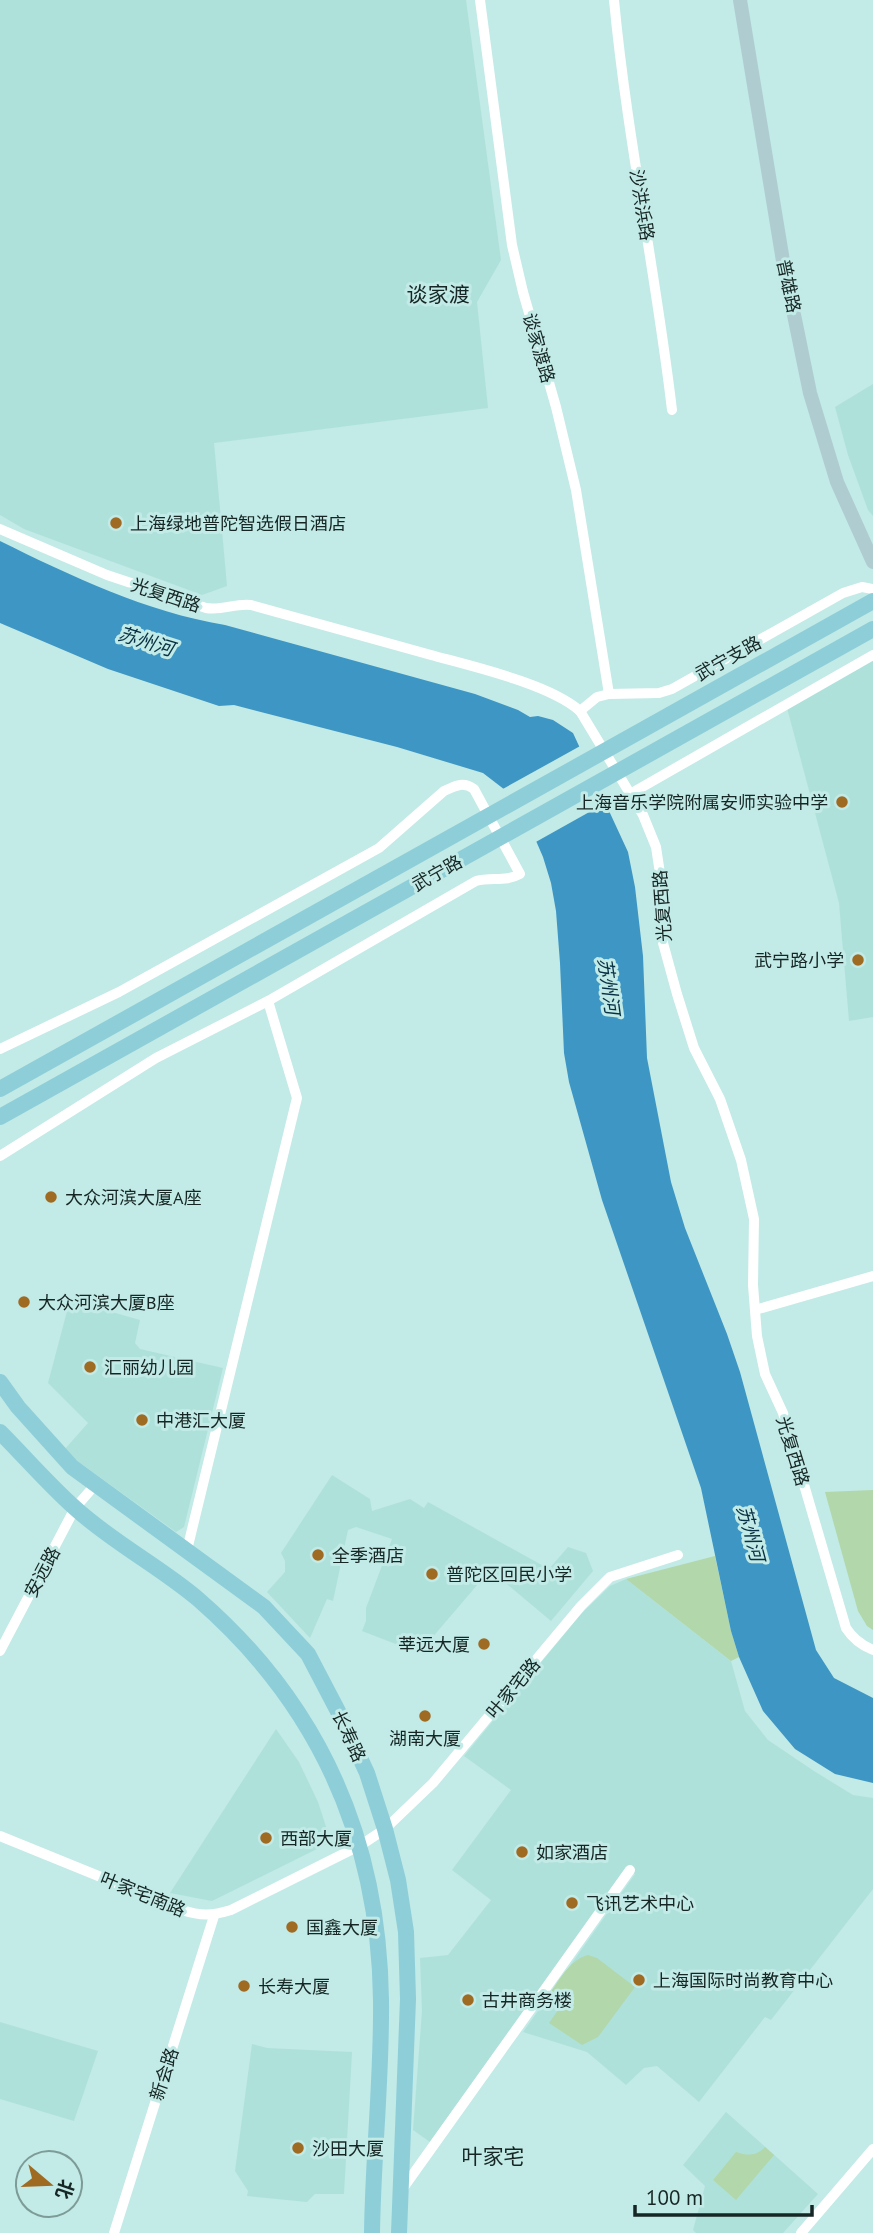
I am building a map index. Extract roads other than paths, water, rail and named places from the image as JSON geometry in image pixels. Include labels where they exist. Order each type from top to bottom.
[{"type":"main road","name":"普雄路","points":[[740,0],[783,261],[810,393],[837,482],[873,562]]},
{"type":"main road","name":"武宁路","points":[[0,1089],[873,601]]},
{"type":"main road","name":"武宁路","points":[[0,1117],[870,630]]},
{"type":"main road","name":"长寿路","points":[[0,1382],[18,1407],[90,1489],[187,1550],[264,1607],[308,1654],[367,1773],[398,1880],[406,1946],[408,1999],[399,2233]]},
{"type":"main road","name":"长寿路","points":[[0,1432],[75,1508],[198,1599],[264,1664],[306,1721],[349,1810],[370,1884],[378,1945],[381,2000],[372,2233]]},
{"type":"street","name":"谈家渡路","points":[[480,0],[512,245],[576,490],[609,694]]},
{"type":"street","name":"沙洪浜路","points":[[614,0],[622,83],[659,311],[672,410]]},
{"type":"street","name":"光复西路","points":[[0,529],[90,568],[206,608],[215,610],[251,605],[524,683],[562,698],[580,711],[643,815],[656,847],[663,893],[660,932],[694,1048],[720,1099],[741,1160],[754,1219],[755,1310],[765,1374],[783,1413],[846,1628],[852,1638],[873,1650]]},
{"type":"street","name":"武宁支路","points":[[580,711],[597,697],[609,694],[667,691],[843,593],[862,587],[873,589]]},
{"type":"street","points":[[630,794],[873,655]]},
{"type":"street","points":[[0,1049],[119,992],[379,848],[444,791],[463,784],[474,789],[520,874],[510,879],[485,878],[476,881],[268,1001],[156,1058],[0,1156]]},
{"type":"street","points":[[187,1550],[298,1098],[268,1001]]},
{"type":"street","points":[[755,1310],[873,1276]]},
{"type":"street","name":"安远路","points":[[0,1651],[75,1508],[90,1489]]},
{"type":"street","name":"叶家宅路","points":[[360,1845],[385,1829],[433,1783],[580,1606],[610,1577],[678,1555]]},
{"type":"street","name":"叶家宅南路","points":[[0,1836],[182,1910],[197,1915],[214,1916]]},
{"type":"street","points":[[214,1916],[360,1845]]},
{"type":"street","points":[[400,2193],[630,1870]]},
{"type":"street","name":"新会路","points":[[114,2233],[214,1916]]},
{"type":"street","points":[[801,2233],[873,2149]]},
{"type":"water","name":"苏州河","points":[[0,541],[82,580],[138,602],[475,694],[530,717],[553,720],[573,733],[628,852],[643,956],[647,1058],[671,1182],[685,1228],[740,1372],[816,1650],[834,1678],[873,1698],[873,1783],[835,1774],[795,1749],[763,1711],[739,1657],[731,1631],[701,1488],[602,1200],[569,1082],[564,1053],[556,911],[551,883],[527,820],[509,793],[483,773],[397,747],[234,705],[219,706],[108,669],[0,623]]},
{"type":"place","name":"上海绿地普陀智选假日酒店","points":[[116,523]]},
{"type":"place","name":"上海音乐学院附属安师实验中学","points":[[842,802]]},
{"type":"place","name":"武宁路小学","points":[[858,960]]},
{"type":"place","name":"大众河滨大厦A座","points":[[51,1197]]},
{"type":"place","name":"大众河滨大厦B座","points":[[24,1302]]},
{"type":"place","name":"汇丽幼儿园","points":[[90,1367]]},
{"type":"place","name":"中港汇大厦","points":[[142,1420]]},
{"type":"place","name":"全季酒店","points":[[318,1555]]},
{"type":"place","name":"普陀区回民小学","points":[[432,1574]]},
{"type":"place","name":"莘远大厦","points":[[484,1644]]},
{"type":"place","name":"湖南大厦","points":[[425,1716]]},
{"type":"place","name":"西部大厦","points":[[266,1838]]},
{"type":"place","name":"如家酒店","points":[[522,1852]]},
{"type":"place","name":"飞讯艺术中心","points":[[572,1903]]},
{"type":"place","name":"国鑫大厦","points":[[292,1927]]},
{"type":"place","name":"上海国际时尚教育中心","points":[[639,1980]]},
{"type":"place","name":"长寿大厦","points":[[244,1986]]},
{"type":"place","name":"古井商务楼","points":[[468,2000]]},
{"type":"place","name":"沙田大厦","points":[[298,2148]]},
{"type":"district","name":"谈家渡","points":[[438,294]]},
{"type":"district","name":"叶家宅","points":[[493,2156]]}]
